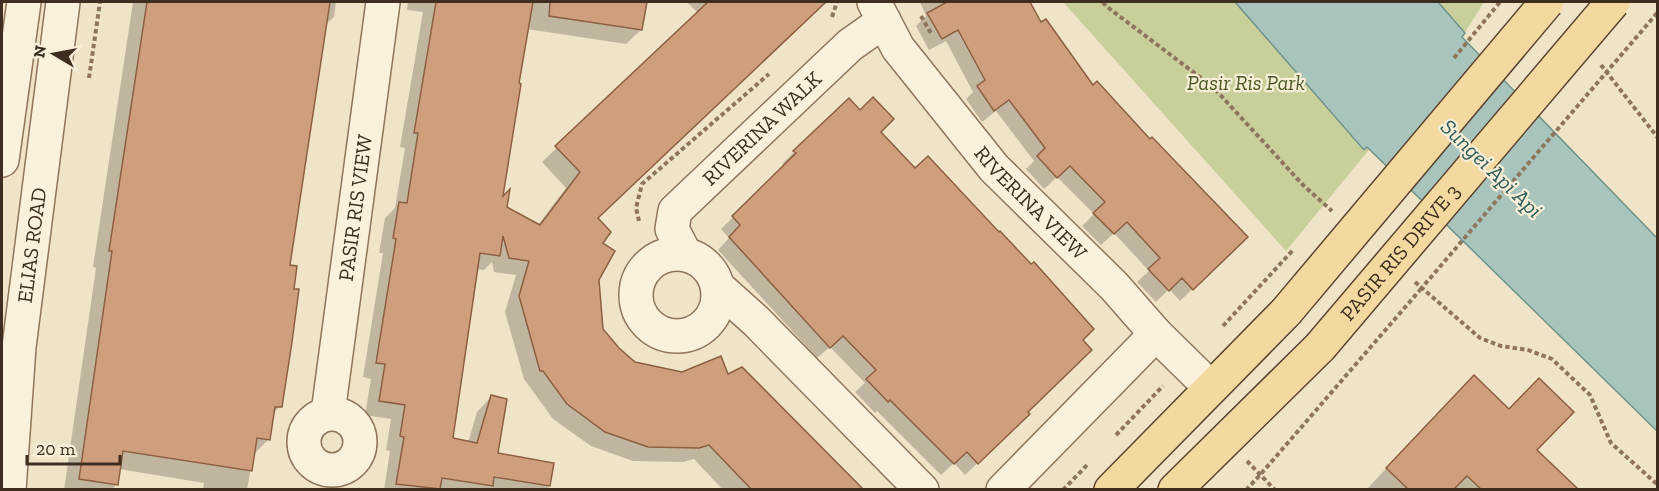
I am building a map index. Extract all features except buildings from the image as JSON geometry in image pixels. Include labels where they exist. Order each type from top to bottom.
[{"type":"main road","points":[[1111,489],[1286,312],[1547,2]]},
{"type":"main road","name":"PASIR RIS DRIVE 3","points":[[1175,489],[1320,347],[1613,2]]},
{"type":"street","points":[[2,160],[24,2]]},
{"type":"street","name":"ELIAS ROAD","points":[[9,489],[19,347],[14,285],[63,2]]},
{"type":"street","name":"PASIR RIS VIEW","points":[[328,413],[383,2]]},
{"type":"street","name":"RIVERINA WALK","points":[[684,252],[672,229],[675,211],[850,45],[879,11]]},
{"type":"street","name":"RIVERINA VIEW","points":[[879,11],[898,48],[994,168],[1114,286],[1156,334],[1210,387]]},
{"type":"street","points":[[684,252],[705,263],[713,273],[718,287],[718,304],[707,324],[696,332],[681,336],[665,335],[653,329],[642,318],[636,303],[636,285],[643,270],[653,261],[665,255],[684,252]]},
{"type":"street","points":[[718,287],[756,321],[922,489]]},
{"type":"street","points":[[1003,489],[1156,334]]},
{"type":"path","points":[[1103,2],[1213,87],[1304,186],[1339,216]]},
{"type":"path","points":[[1246,489],[1260,476],[1658,12]]},
{"type":"path","points":[[1599,63],[1658,138]]},
{"type":"path","points":[[1409,277],[1480,338],[1501,346],[1528,350],[1552,359],[1590,395],[1611,443],[1658,485]]},
{"type":"green space","name":"Pasir Ris Park","points":[[1063,2],[1288,2],[1372,146],[1286,251]]},
{"type":"green space","points":[[1428,2],[1484,2],[1459,42]]},
{"type":"water","name":"Sungei Api Api","points":[[1235,2],[1438,2],[1465,33],[1462,37],[1657,238],[1657,431],[1367,147],[1364,150]]}]
